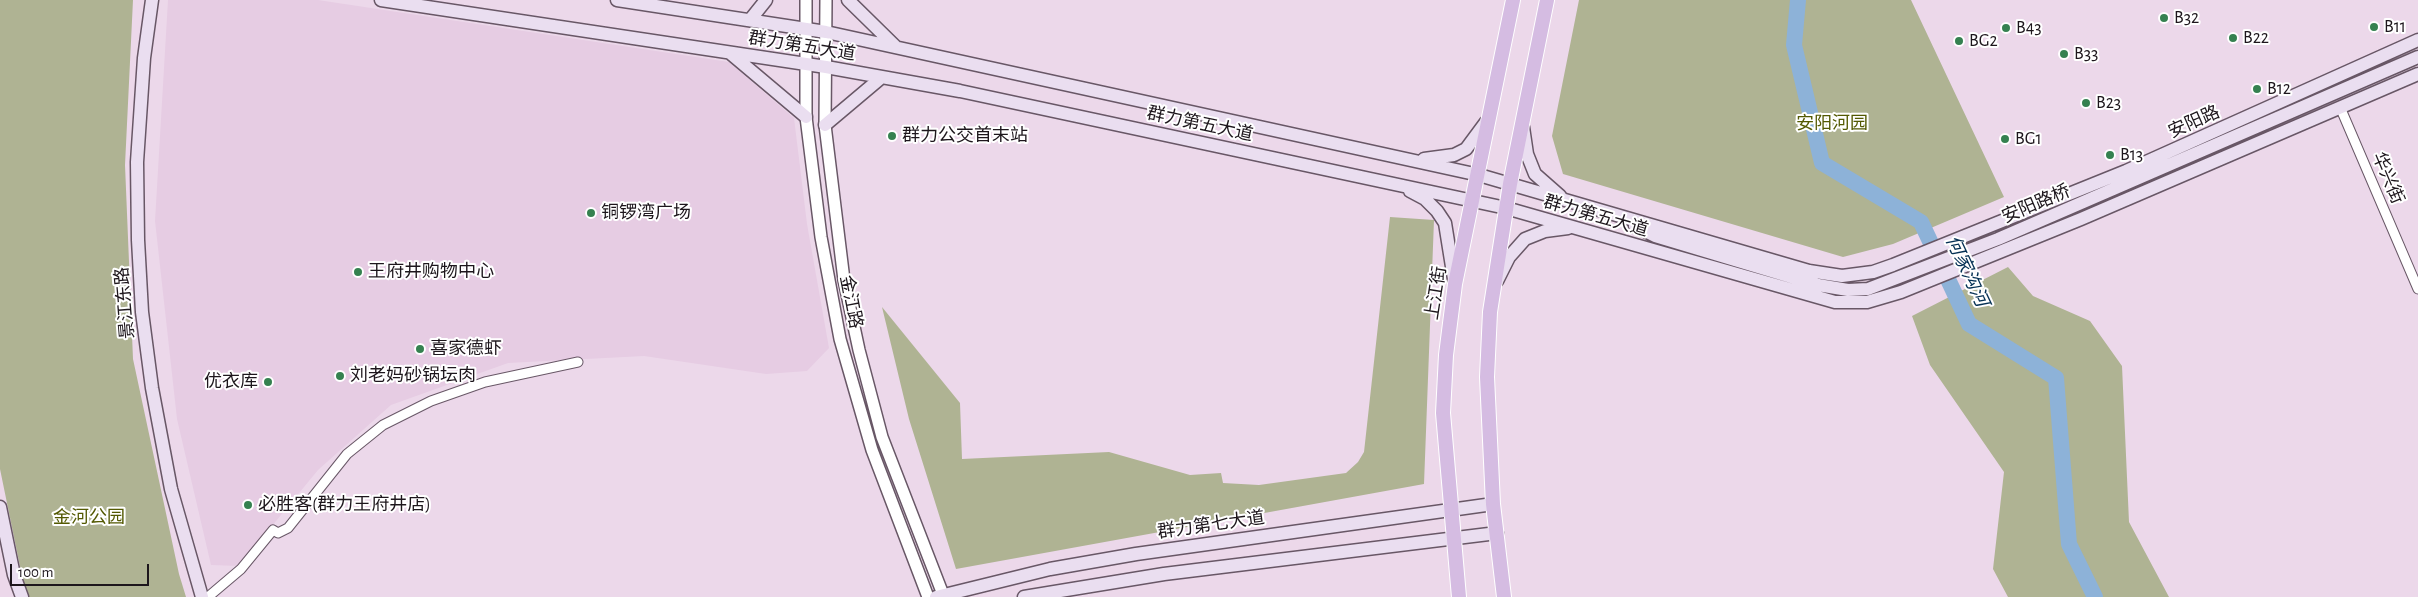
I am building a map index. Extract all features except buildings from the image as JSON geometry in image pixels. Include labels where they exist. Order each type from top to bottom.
[{"type":"main road","name":"景江东路","points":[[152,0],[144,58],[137,162],[138,240],[142,312],[152,388],[171,490],[202,597]]},
{"type":"main road","name":"群力第五大道","points":[[381,0],[826,67],[960,91],[1473,200],[1834,302],[1867,302],[1901,292],[2090,216],[2340,107]]},
{"type":"main road","name":"群力第五大道","points":[[617,0],[826,32],[1479,175],[1827,274],[1859,274],[1893,265],[1980,229]]},
{"type":"main road","points":[[750,20],[766,0]]},
{"type":"main road","points":[[848,0],[896,47]]},
{"type":"main road","name":"上江街","points":[[1459,597],[1443,413],[1446,355],[1455,284],[1479,175],[1513,0]]},
{"type":"main road","points":[[1504,597],[1493,504],[1487,377],[1490,312],[1510,184],[1547,0]]},
{"type":"main road","name":"安阳路","points":[[1980,229],[2126,171],[2418,40]]},
{"type":"main road","points":[[730,52],[806,117]]},
{"type":"main road","name":"安阳路桥","points":[[1602,210],[1655,236],[1818,285],[1848,290],[1868,289],[1998,239],[2418,57]]},
{"type":"main road","points":[[2340,107],[2418,74]]},
{"type":"main road","points":[[825,126],[882,77]]},
{"type":"main road","points":[[1408,160],[1440,158],[1466,149],[1477,137],[1491,113]]},
{"type":"main road","points":[[1522,123],[1527,154],[1535,174],[1566,200]]},
{"type":"main road","points":[[1397,184],[1425,199],[1438,210],[1445,222],[1455,284]]},
{"type":"main road","points":[[1494,285],[1509,257],[1525,239],[1545,231],[1572,227]]},
{"type":"main road","name":"群力第七大道","points":[[941,596],[1050,569],[1136,554],[1493,504]]},
{"type":"main road","points":[[0,507],[14,575],[22,597]]},
{"type":"main road","points":[[1024,597],[1164,574],[1497,533]]},
{"type":"street","name":"金江路","points":[[806,0],[804,28],[806,117],[821,237],[840,339],[872,450],[928,597]]},
{"type":"street","name":"金江路","points":[[826,0],[825,126],[840,252],[859,350],[882,437],[941,596]]},
{"type":"street","name":"华兴街","points":[[2340,107],[2418,289]]},
{"type":"street","points":[[208,597],[240,569],[273,530],[278,532],[288,528],[347,454],[383,425],[417,407],[485,382],[578,362]]},
{"type":"shaded area","points":[[168,0],[318,0],[729,62],[794,118],[807,224],[829,348],[807,371],[766,374],[644,356],[508,363],[391,405],[318,470],[239,566],[211,565],[177,419],[155,221]]},
{"type":"green space","name":"金河公园","points":[[0,0],[133,0],[125,165],[133,359],[179,574],[186,597],[29,597],[23,581],[0,469]]},
{"type":"green space","name":"安阳河园","points":[[1579,0],[1911,0],[2004,197],[1893,244],[1843,257],[1563,174],[1552,136]]},
{"type":"green space","points":[[1390,217],[1434,220],[1424,484],[956,569],[909,419],[882,307],[960,403],[962,459],[1109,452],[1190,475],[1221,473],[1223,483],[1259,485],[1346,473],[1358,462],[1364,452]]},
{"type":"green space","points":[[2008,267],[2033,296],[2090,321],[2122,366],[2129,522],[2169,597],[2008,597],[1993,569],[2004,472],[1930,365],[1912,316]]},
{"type":"waterway","name":"何家沟河","points":[[1798,0],[1794,45],[1822,163],[1921,222],[1969,324],[2056,378],[2069,544],[2095,597]]},
{"type":"place","name":"B32","points":[[2164,18]]},
{"type":"place","name":"B11","points":[[2374,27]]},
{"type":"place","name":"B43","points":[[2006,28]]},
{"type":"place","name":"B22","points":[[2233,38]]},
{"type":"place","name":"BG2","points":[[1959,41]]},
{"type":"place","name":"B33","points":[[2064,54]]},
{"type":"place","name":"B12","points":[[2257,89]]},
{"type":"place","name":"B23","points":[[2086,103]]},
{"type":"place","name":"群力公交首末站","points":[[892,136]]},
{"type":"place","name":"BG1","points":[[2005,139]]},
{"type":"place","name":"B13","points":[[2110,155]]},
{"type":"place","name":"铜锣湾广场","points":[[591,213]]},
{"type":"place","name":"王府井购物中心","points":[[358,272]]},
{"type":"place","name":"喜家德虾","points":[[420,349]]},
{"type":"place","name":"刘老妈砂锅坛肉","points":[[340,376]]},
{"type":"place","name":"优衣库","points":[[268,382]]},
{"type":"place","name":"必胜客(群力王府井店)","points":[[248,505]]}]
